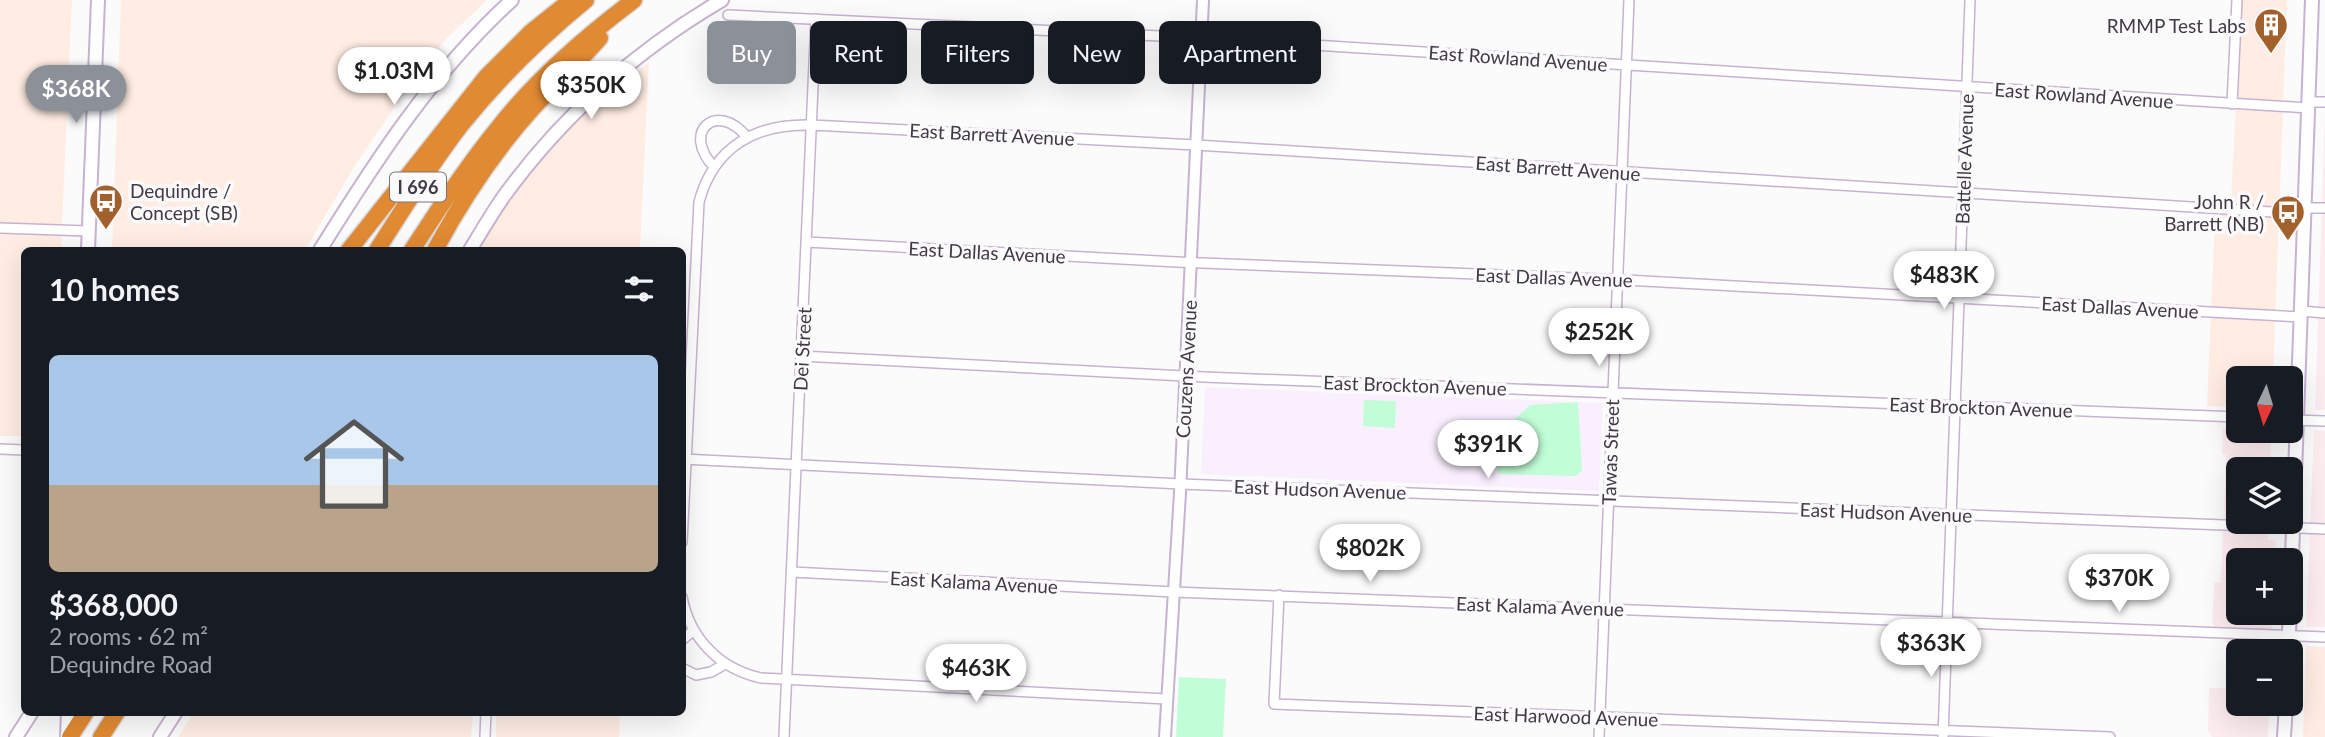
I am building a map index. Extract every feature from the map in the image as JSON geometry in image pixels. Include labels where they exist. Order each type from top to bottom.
[{"type":"highway","points":[[351,247],[478,85],[531,32],[571,0]]},
{"type":"highway","name":"I 696","points":[[379,247],[461,125],[532,48],[586,0]]},
{"type":"highway","name":"I 696","points":[[414,247],[449,192],[499,126],[558,64],[634,0]]},
{"type":"highway","points":[[437,247],[475,183],[509,138],[533,108],[603,34],[615,14]]},
{"type":"highway","points":[[69,737],[83,716]]},
{"type":"highway","points":[[101,737],[114,716]]},
{"type":"main road","points":[[88,247],[98,0]]},
{"type":"main road","points":[[322,247],[377,160],[423,96],[453,60],[512,0]]},
{"type":"main road","points":[[472,247],[504,197],[575,112],[646,50],[722,0]]},
{"type":"main road","points":[[2298,366],[2312,0]]},
{"type":"main road","points":[[2289,625],[2289,639]]},
{"type":"main road","points":[[16,737],[29,716]]},
{"type":"main road","points":[[68,716],[69,737]]},
{"type":"main road","points":[[160,737],[173,716]]},
{"type":"main road","points":[[2284,737],[2285,716]]},
{"type":"street","name":"Couzens Avenue","points":[[1202,21],[1203,0]]},
{"type":"street","name":"Tawas Street","points":[[1599,737],[1629,0]]},
{"type":"street","name":"Battelle Avenue","points":[[1944,734],[1970,0]]},
{"type":"street","points":[[2232,104],[2236,0]]},
{"type":"street","name":"East Rowland Avenue","points":[[728,15],[1159,36]]},
{"type":"street","name":"Dei Street","points":[[784,737],[816,19]]},
{"type":"street","name":"East Rowland Avenue","points":[[1321,46],[2232,104],[2308,105],[2325,102]]},
{"type":"street","name":"Couzens Avenue","points":[[1165,737],[1181,484],[1199,84]]},
{"type":"street","points":[[686,424],[698,212],[702,192],[714,167],[731,148],[747,137],[740,129],[726,121],[713,121],[704,127],[700,136],[704,155],[714,167]]},
{"type":"street","name":"East Barrett Avenue","points":[[747,137],[776,126],[812,125],[1196,145],[1963,193],[2304,211],[2325,208]]},
{"type":"street","points":[[0,228],[88,231]]},
{"type":"street","name":"East Dallas Avenue","points":[[807,242],[2301,314],[2325,313]]},
{"type":"street","name":"East Brockton Avenue","points":[[801,356],[1186,376],[2226,417]]},
{"type":"street","points":[[2303,420],[2325,421]]},
{"type":"street","points":[[0,449],[21,450]]},
{"type":"street","name":"East Hudson Avenue","points":[[686,459],[1181,484],[2226,524]]},
{"type":"street","name":"East Hudson Avenue","points":[[2303,528],[2325,529]]},
{"type":"street","name":"East Kalama Avenue","points":[[792,572],[1174,592],[2325,637]]},
{"type":"street","name":"East Harwood Avenue","points":[[1279,596],[1274,704],[1944,734],[2110,737]]},
{"type":"street","points":[[686,608],[694,630],[706,647],[725,664],[752,676],[1167,699]]},
{"type":"street","points":[[686,637],[694,630]]},
{"type":"street","points":[[686,670],[696,676],[725,664]]},
{"type":"street","points":[[485,716],[485,737]]},
{"type":"shaded area","points":[[0,0],[72,0],[61,247],[21,247],[21,436],[0,436]]},
{"type":"shaded area","points":[[121,0],[487,0],[446,39],[404,93],[354,167],[307,247],[112,247]]},
{"type":"shaded area","points":[[2241,0],[2287,0],[2273,366],[2226,366],[2226,407],[2207,406],[2215,219],[2231,200]]},
{"type":"shaded area","points":[[649,62],[640,247],[478,247],[533,168],[593,103]]},
{"type":"shaded area","points":[[2325,114],[2325,410],[2315,410]]},
{"type":"shaded area","points":[[1205,387],[1603,403],[1599,491],[1201,474]]},
{"type":"shaded area","points":[[2223,427],[2226,427],[2226,443],[2271,443],[2270,457],[2226,457],[2226,534],[2268,534],[2268,540],[2276,541],[2276,548],[2226,548],[2226,625],[2272,625],[2272,639],[2226,640],[2212,623],[2214,583],[2221,582],[2226,455],[2222,454]]},
{"type":"shaded area","points":[[2314,430],[2325,431],[2325,627],[2306,627]]},
{"type":"shaded area","points":[[2306,646],[2325,647],[2325,737],[2303,737]]},
{"type":"shaded area","points":[[2209,688],[2226,688],[2226,716],[2269,716],[2268,737],[2212,737],[2208,731]]},
{"type":"shaded area","points":[[191,716],[473,716],[471,737],[178,737]]},
{"type":"shaded area","points":[[496,716],[620,716],[619,737],[496,737]]},
{"type":"green space","points":[[1364,400],[1396,401],[1395,428],[1363,426]]},
{"type":"green space","points":[[1578,402],[1582,470],[1576,476],[1498,474],[1497,436],[1530,405]]},
{"type":"green space","points":[[1179,677],[1226,679],[1223,737],[1176,737]]},
{"type":"place","name":"RMMP Test Labs","points":[[2271,55]]},
{"type":"place","name":"Dequindre / Concept (SB)","points":[[106,231]]},
{"type":"place","name":"John R / Barrett (NB)","points":[[2288,242]]}]
